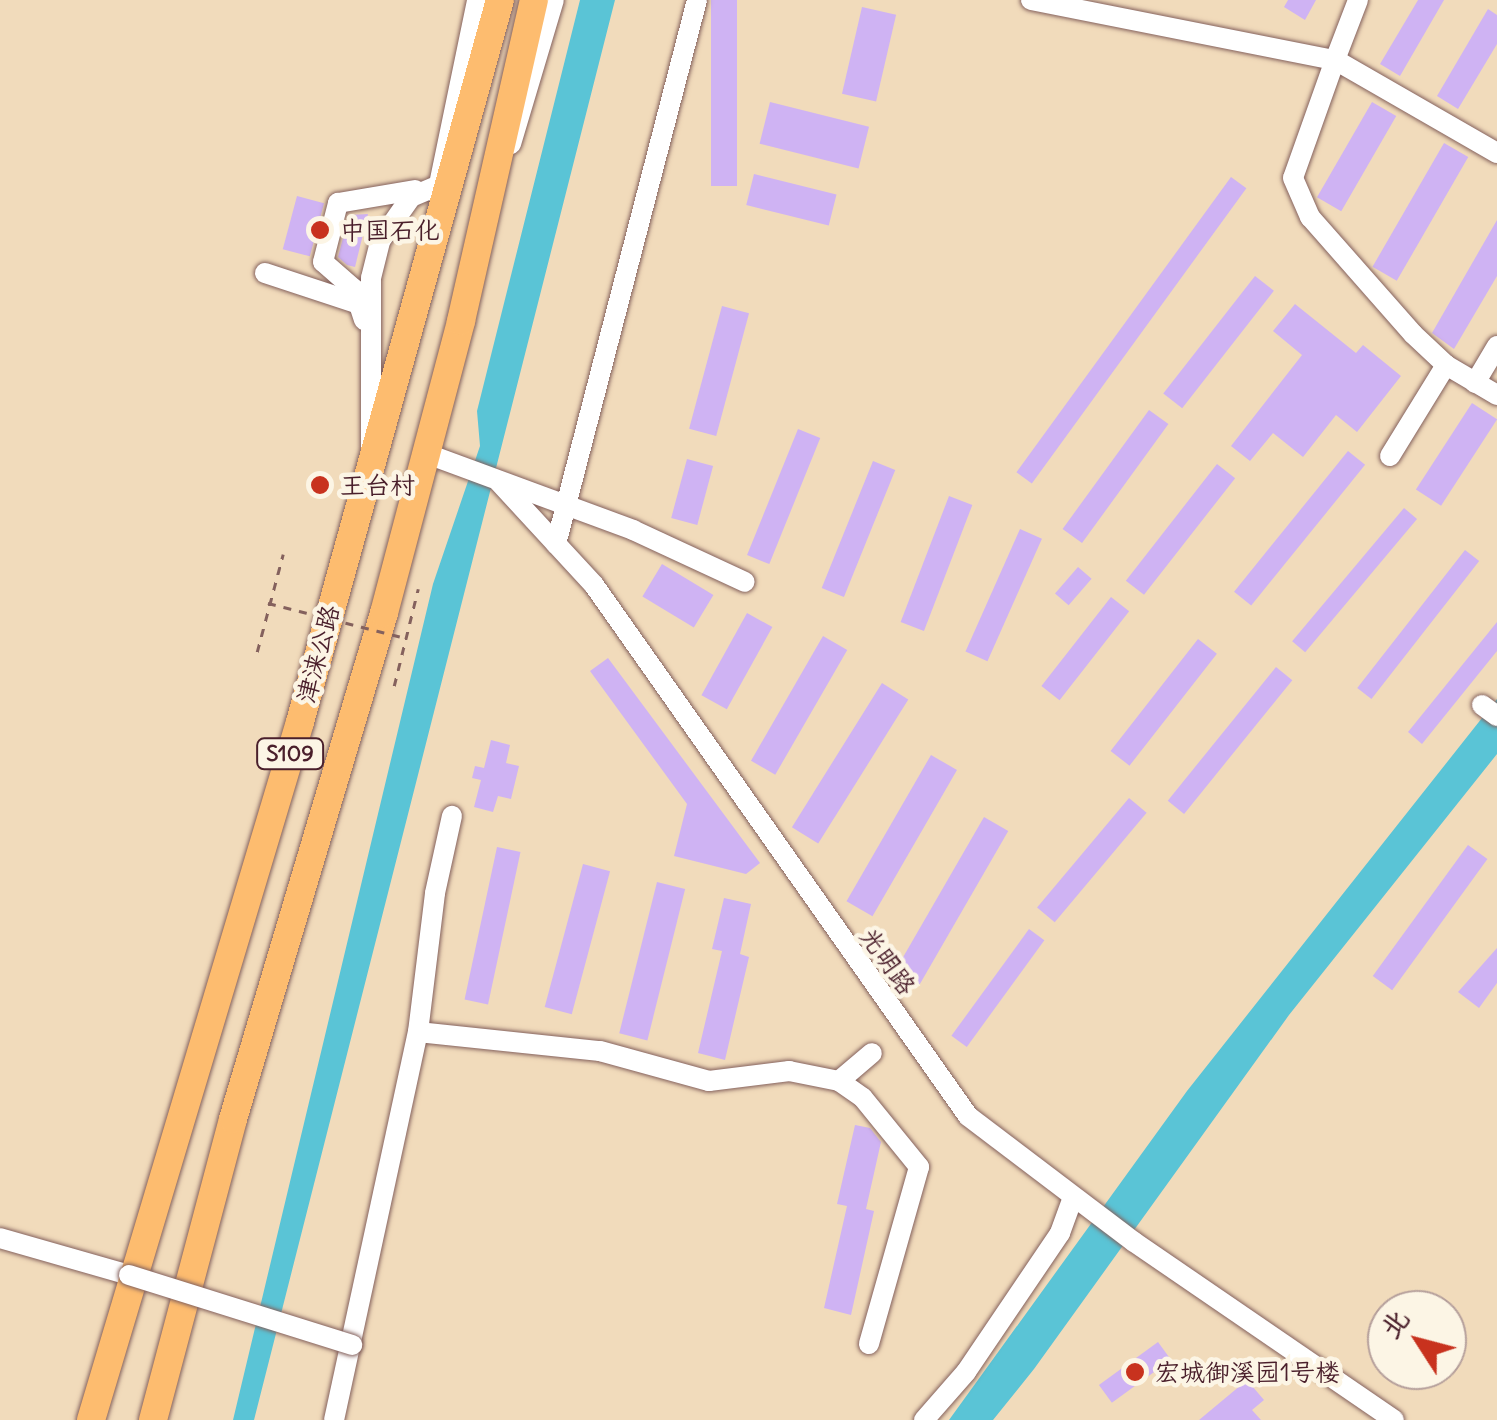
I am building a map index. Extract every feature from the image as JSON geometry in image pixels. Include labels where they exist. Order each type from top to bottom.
[{"type":"highway","name":"津涞公路","points":[[90,1420],[129,1275],[300,722],[434,230],[436,183],[479,85],[500,0]]},
{"type":"highway","name":"津涞公路","points":[[153,1420],[186,1292],[330,808],[426,453],[534,0]]},
{"type":"street","points":[[372,454],[370,336],[380,241],[436,183],[477,0]]},
{"type":"street","points":[[497,167],[526,107],[554,0]]},
{"type":"street","points":[[556,544],[698,0]]},
{"type":"street","points":[[1031,0],[1336,60],[1497,152]]},
{"type":"street","points":[[1358,0],[1293,178],[1310,217],[1332,244],[1446,365],[1497,395]]},
{"type":"street","points":[[370,336],[352,285],[323,262],[338,203],[436,183]]},
{"type":"street","points":[[265,273],[359,304]]},
{"type":"street","points":[[1475,383],[1497,346]]},
{"type":"street","points":[[1390,456],[1446,365]]},
{"type":"street","name":"光明路","points":[[426,453],[498,482],[594,585],[968,1116],[1134,1242],[1394,1420]]},
{"type":"street","points":[[498,482],[566,506],[744,582]]},
{"type":"street","points":[[334,1420],[418,1032],[435,893],[452,816]]},
{"type":"street","points":[[418,1032],[600,1051],[709,1081],[789,1071],[839,1082],[862,1098],[918,1167],[869,1344]]},
{"type":"street","points":[[839,1082],[872,1052]]},
{"type":"street","points":[[924,1420],[966,1372],[1078,1202]]},
{"type":"street","points":[[0,1238],[352,1345]]},
{"type":"path","points":[[257,652],[282,554]]},
{"type":"path","points":[[394,686],[418,588]]},
{"type":"path","points":[[268,603],[405,638]]},
{"type":"water","points":[[580,0],[615,0],[254,1420],[233,1420],[433,584],[480,446],[477,411]]},
{"type":"water","points":[[1497,699],[1497,754],[1289,1015],[1034,1369],[993,1420],[949,1420],[1187,1091]]},
{"type":"building","points":[[711,0],[737,0],[737,186],[711,186]]},
{"type":"building","points":[[1288,0],[1316,0],[1305,20],[1284,7]]},
{"type":"building","points":[[1418,0],[1444,0],[1400,76],[1380,64]]},
{"type":"building","points":[[862,7],[896,15],[876,102],[842,94]]},
{"type":"building","points":[[1488,9],[1497,15],[1497,44],[1458,109],[1437,96]]},
{"type":"building","points":[[770,102],[869,127],[859,168],[760,144]]},
{"type":"building","points":[[1372,102],[1396,116],[1341,211],[1317,197]]},
{"type":"building","points":[[1444,143],[1468,157],[1397,281],[1372,267]]},
{"type":"building","points":[[754,174],[836,195],[829,226],[746,205]]},
{"type":"building","points":[[1231,177],[1246,188],[1032,483],[1016,472]]},
{"type":"building","points":[[297,196],[324,203],[310,256],[283,249]]},
{"type":"building","points":[[368,214],[355,267],[347,265],[338,257],[349,215]]},
{"type":"building","points":[[1497,220],[1497,276],[1454,349],[1432,333]]},
{"type":"building","points":[[1255,276],[1274,291],[1182,408],[1163,393]]},
{"type":"building","points":[[1295,304],[1356,353],[1363,345],[1401,376],[1357,432],[1336,415],[1303,457],[1273,433],[1250,461],[1231,446],[1302,355],[1273,331]]},
{"type":"building","points":[[722,306],[749,313],[716,436],[689,429]]},
{"type":"building","points":[[1472,403],[1497,420],[1441,506],[1416,489]]},
{"type":"building","points":[[1149,410],[1168,424],[1082,543],[1063,529]]},
{"type":"building","points":[[798,429],[820,438],[769,564],[747,555]]},
{"type":"building","points":[[1348,451],[1365,465],[1251,606],[1234,592]]},
{"type":"building","points":[[687,459],[713,466],[697,525],[671,518]]},
{"type":"building","points":[[873,461],[895,470],[844,597],[822,588]]},
{"type":"building","points":[[1217,464],[1235,478],[1144,595],[1126,581]]},
{"type":"building","points":[[949,496],[972,505],[924,631],[901,622]]},
{"type":"building","points":[[1404,508],[1417,519],[1305,652],[1292,641]]},
{"type":"building","points":[[1020,529],[1042,539],[987,661],[965,651]]},
{"type":"building","points":[[1465,550],[1479,561],[1371,699],[1357,688]]},
{"type":"building","points":[[662,564],[713,595],[694,627],[642,597]]},
{"type":"building","points":[[1078,567],[1092,579],[1069,605],[1055,593]]},
{"type":"building","points":[[1111,597],[1129,611],[1060,700],[1041,686]]},
{"type":"building","points":[[747,613],[772,627],[727,709],[701,695]]},
{"type":"building","points":[[1497,622],[1497,651],[1422,744],[1408,732]]},
{"type":"building","points":[[823,636],[847,650],[775,775],[751,761]]},
{"type":"building","points":[[1198,639],[1217,654],[1129,766],[1111,751]]},
{"type":"building","points":[[608,658],[760,863],[746,874],[674,856],[687,804],[590,671]]},
{"type":"building","points":[[1276,667],[1292,680],[1184,814],[1168,801]]},
{"type":"building","points":[[882,683],[908,699],[818,844],[792,827]]},
{"type":"building","points":[[491,740],[510,745],[506,763],[519,766],[511,799],[498,796],[493,812],[474,807],[481,780],[472,778],[475,766],[484,768]]},
{"type":"building","points":[[931,755],[957,770],[872,916],[846,901]]},
{"type":"building","points":[[1129,798],[1147,813],[1055,922],[1037,908]]},
{"type":"building","points":[[984,817],[1008,831],[920,984],[896,970]]},
{"type":"building","points":[[1468,845],[1487,859],[1392,990],[1373,976]]},
{"type":"building","points":[[497,847],[520,852],[488,1005],[465,1000]]},
{"type":"building","points":[[583,864],[610,871],[572,1014],[545,1007]]},
{"type":"building","points":[[657,882],[685,889],[647,1040],[619,1033]]},
{"type":"building","points":[[724,898],[751,904],[740,954],[749,957],[725,1060],[698,1053],[722,951],[712,949]]},
{"type":"building","points":[[1029,929],[1044,940],[967,1047],[951,1036]]},
{"type":"building","points":[[1497,948],[1497,983],[1479,1008],[1458,992]]},
{"type":"building","points":[[855,1125],[870,1128],[881,1142],[866,1209],[874,1211],[851,1315],[824,1308],[847,1206],[837,1204]]},
{"type":"building","name":"宏城御溪园1号楼","points":[[1158,1342],[1171,1360],[1112,1403],[1099,1385]]},
{"type":"building","points":[[1247,1380],[1264,1400],[1252,1410],[1261,1420],[1199,1420]]},
{"type":"place","name":"中国石化","points":[[320,230]]},
{"type":"place","name":"王台村","points":[[320,485]]},
{"type":"place","name":"宏城御溪园1号楼","points":[[1135,1372]]}]
